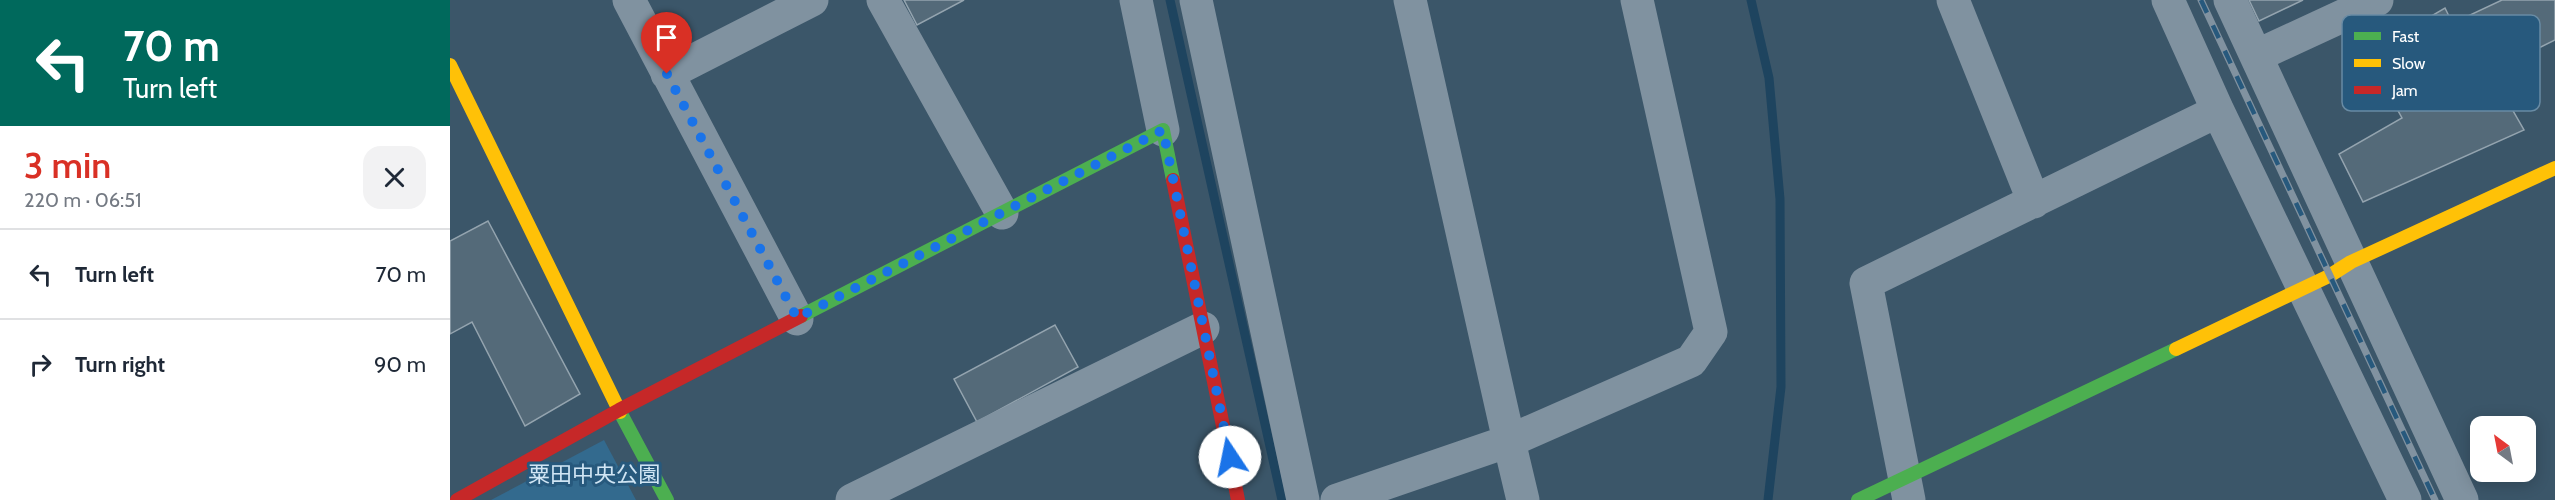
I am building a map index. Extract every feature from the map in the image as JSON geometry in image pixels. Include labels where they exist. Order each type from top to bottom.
[{"type":"street","points":[[629,0],[797,318]]},
{"type":"street","points":[[667,74],[812,0]]},
{"type":"street","points":[[883,0],[1002,213]]},
{"type":"street","points":[[1136,0],[1238,500]]},
{"type":"street","points":[[1196,0],[1303,500]]},
{"type":"street","points":[[1410,0],[1523,500]]},
{"type":"street","points":[[1337,500],[1509,441],[1691,361],[1711,332],[1637,0]]},
{"type":"street","points":[[1953,0],[2034,202]]},
{"type":"street","points":[[2168,0],[2218,111],[2405,500]]},
{"type":"street","points":[[2230,0],[2462,500]]},
{"type":"street","points":[[2345,15],[2377,0]]},
{"type":"street","points":[[2256,56],[2342,16]]},
{"type":"street","points":[[450,65],[619,410],[667,500]]},
{"type":"street","points":[[1908,489],[1866,283],[2218,111]]},
{"type":"street","points":[[457,500],[619,410],[1163,130]]},
{"type":"street","points":[[1858,500],[1908,489],[2351,262],[2555,168]]},
{"type":"street","points":[[852,500],[1203,328]]},
{"type":"green space","name":"粟田中央公園","points":[[604,440],[636,500],[491,500]]},
{"type":"building","points":[[904,0],[964,0],[917,25]]},
{"type":"building","points":[[2249,0],[2303,0],[2259,21]]},
{"type":"building","points":[[2502,0],[2555,0],[2555,40],[2540,47],[2540,15],[2470,15]]},
{"type":"building","points":[[2445,8],[2448,15],[2433,15]]},
{"type":"building","points":[[2398,111],[2513,111],[2524,130],[2363,202],[2339,154],[2402,118]]},
{"type":"building","points":[[488,221],[580,394],[525,426],[472,322],[450,334],[450,241]]},
{"type":"building","points":[[1055,325],[1078,367],[977,422],[954,379]]},
{"type":"waterway","points":[[1170,0],[1282,500]]},
{"type":"waterway","points":[[1751,0],[1769,78],[1780,199],[1781,387],[1768,500]]},
{"type":"railway","points":[[2201,0],[2435,500]]},
{"type":"traffic: fast","points":[[801,316],[1163,130],[1173,180]]},
{"type":"traffic: fast","points":[[1858,500],[2176,349]]},
{"type":"traffic: fast","points":[[620,412],[667,500]]},
{"type":"traffic: slow","points":[[450,65],[620,412]]},
{"type":"traffic: slow","points":[[2176,349],[2329,276],[2351,262],[2555,168]]},
{"type":"traffic: jam","points":[[1173,180],[1238,500]]},
{"type":"traffic: jam","points":[[457,500],[619,410],[801,316]]},
{"type":"route","points":[[667,74],[797,318],[1163,130],[1230,457]]}]
